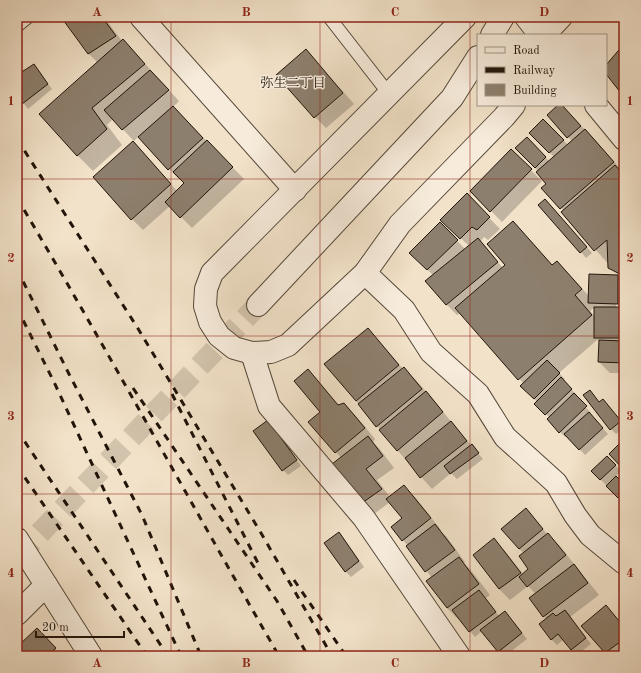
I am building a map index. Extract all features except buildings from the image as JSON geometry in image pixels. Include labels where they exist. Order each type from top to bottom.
[{"type":"street","points":[[141,17],[295,190]]},
{"type":"street","points":[[465,17],[212,273],[206,289],[206,306],[210,322],[219,336],[234,348],[252,353],[271,352],[288,345],[365,273],[400,224],[513,106]]},
{"type":"street","points":[[493,34],[503,17]]},
{"type":"street","points":[[526,17],[539,34]]},
{"type":"street","points":[[545,34],[561,17]]},
{"type":"street","points":[[258,305],[452,98],[477,59]]},
{"type":"street","points":[[452,98],[477,81]]},
{"type":"street","points":[[597,106],[624,139]]},
{"type":"street","points":[[365,273],[404,310],[431,352],[478,394],[505,437],[556,483],[575,515],[590,535],[624,563]]},
{"type":"street","points":[[252,353],[270,406],[364,518],[459,656]]},
{"type":"street","points":[[17,539],[91,656]]},
{"type":"street","points":[[17,614],[46,584]]},
{"type":"lane","points":[[17,26],[28,17]]},
{"type":"lane","points":[[329,17],[390,94]]},
{"type":"tunnel","points":[[17,557],[258,305]]},
{"type":"railway","points":[[17,139],[137,327],[261,533],[332,656]]},
{"type":"railway","points":[[17,198],[84,312],[279,656]]},
{"type":"railway","points":[[17,269],[69,374],[142,515],[201,656]]},
{"type":"railway","points":[[17,308],[54,382],[181,656]]},
{"type":"railway","points":[[133,388],[277,601],[308,656]]},
{"type":"railway","points":[[172,394],[260,567]]},
{"type":"railway","points":[[17,430],[168,656]]},
{"type":"railway","points":[[17,466],[147,656]]},
{"type":"railway","points":[[294,580],[346,656]]},
{"type":"district","name":"弥生二丁目","points":[[293,83]]}]
